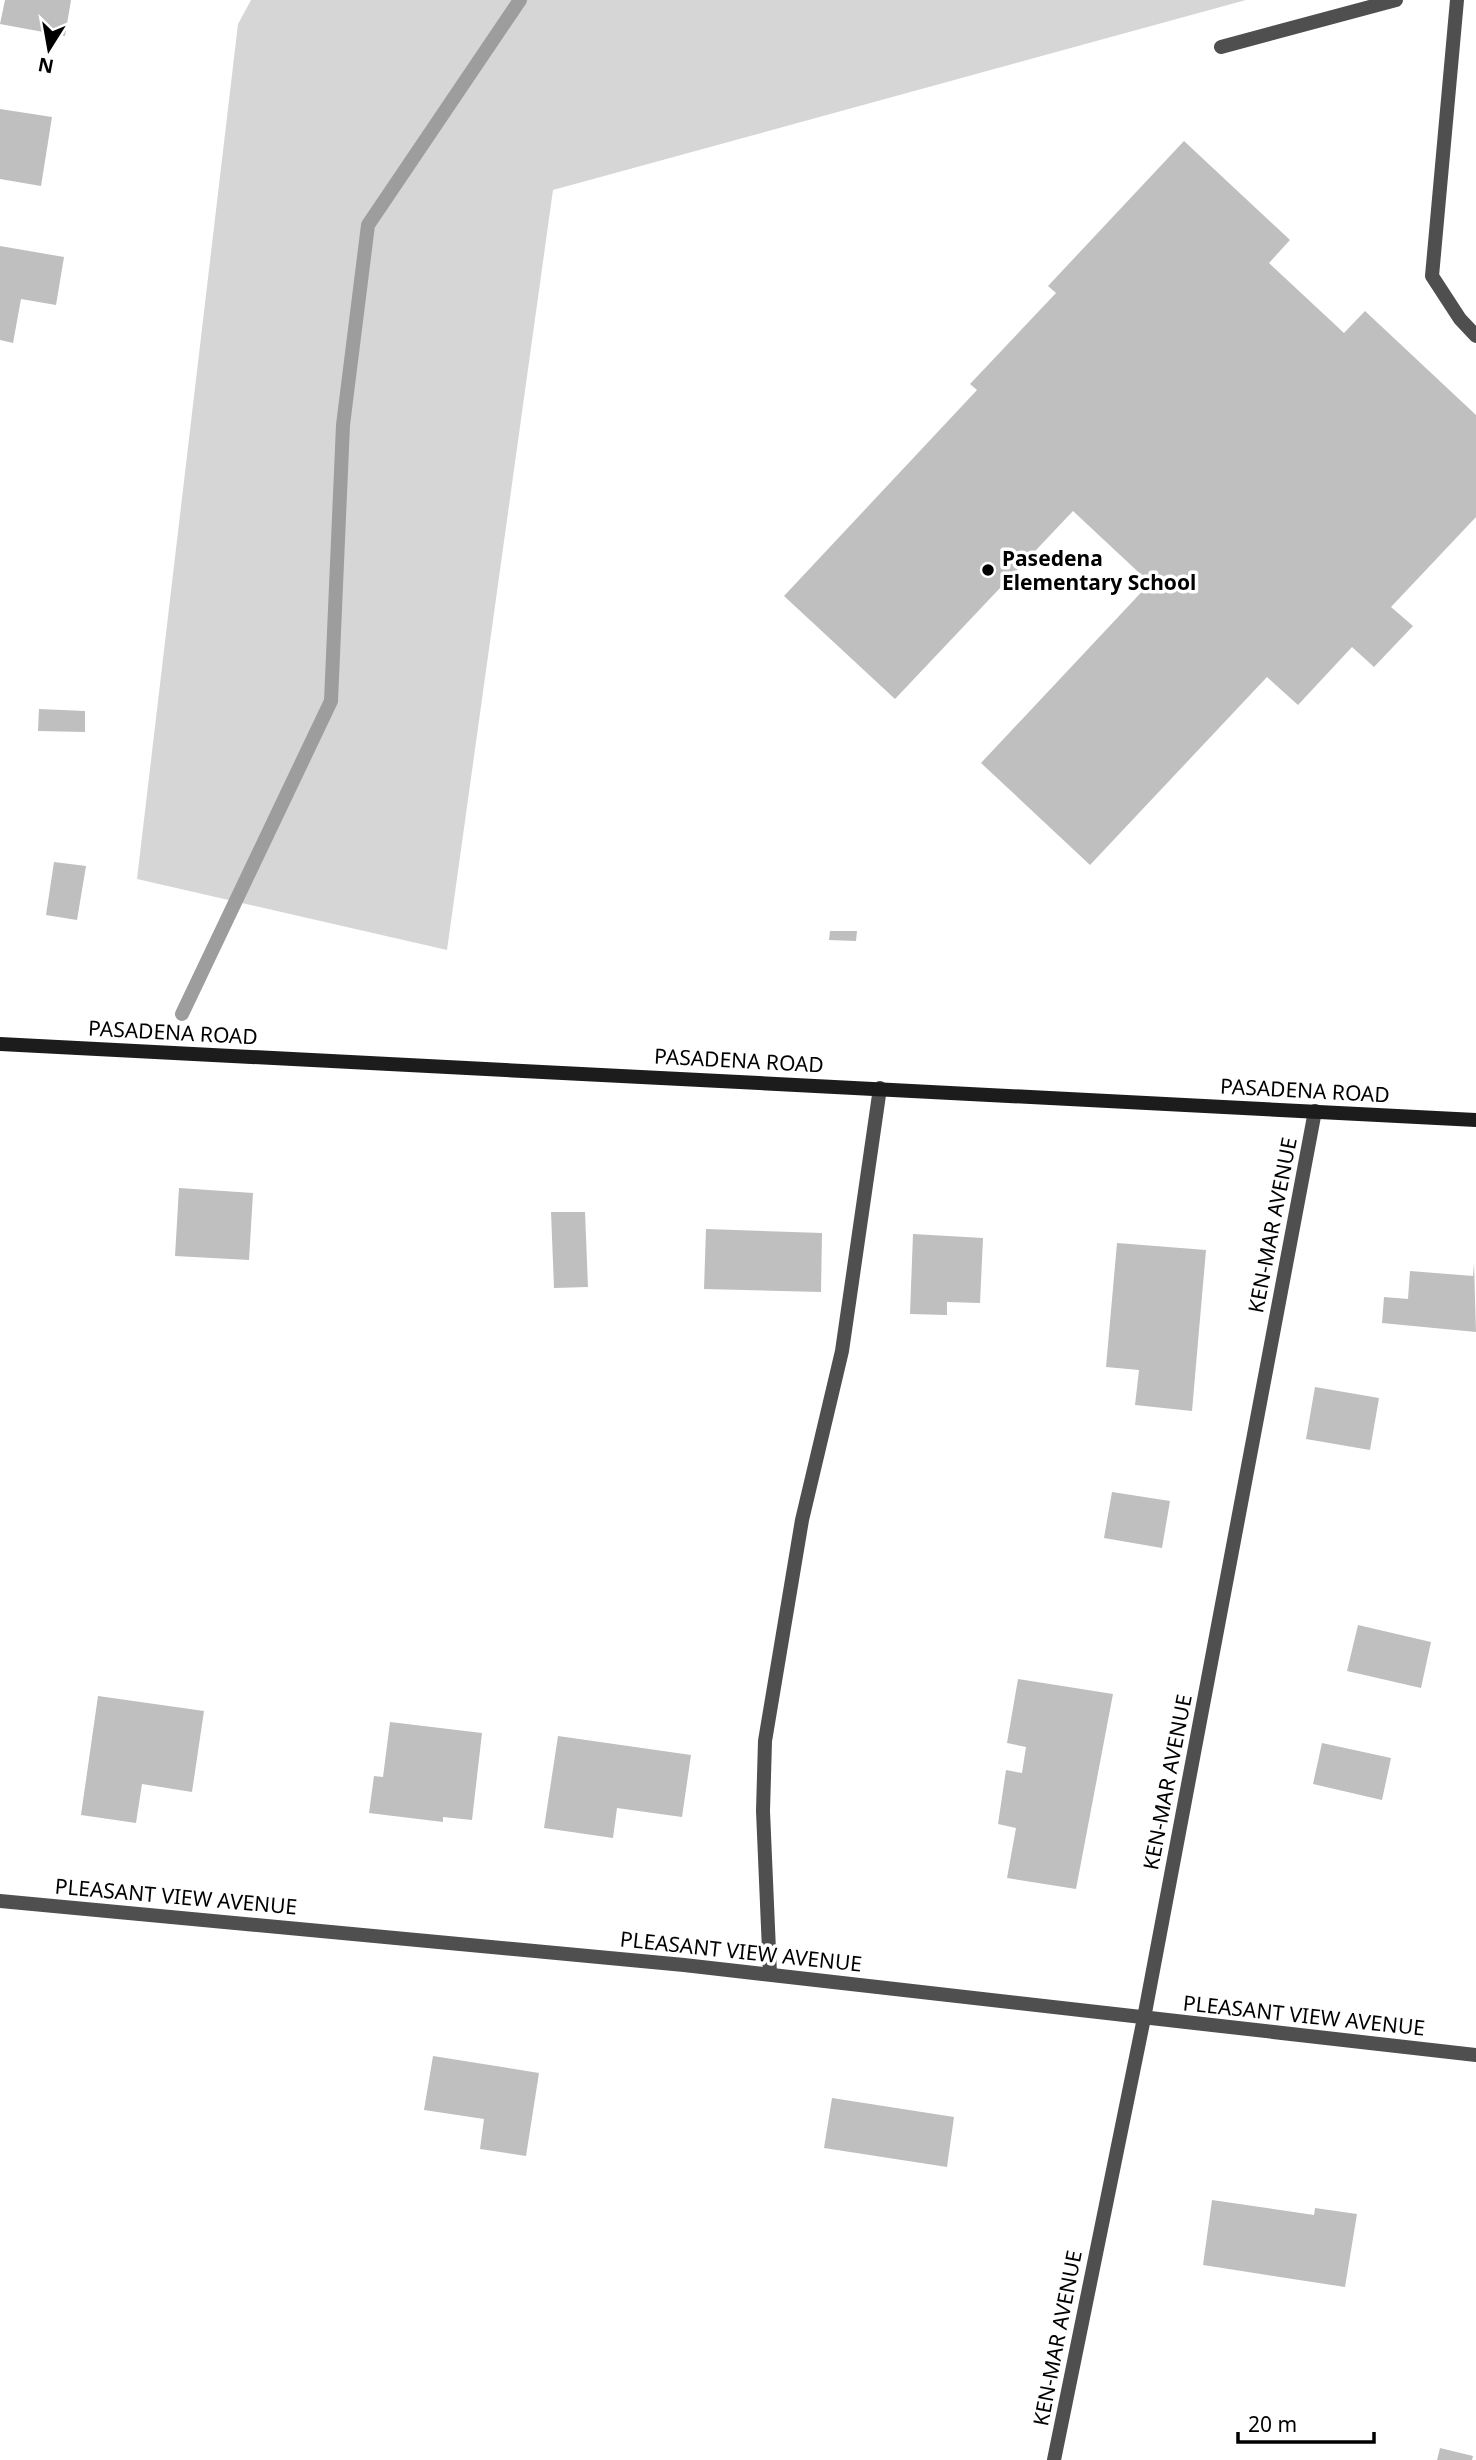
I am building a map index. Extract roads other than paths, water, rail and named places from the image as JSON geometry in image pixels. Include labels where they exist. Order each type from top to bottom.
[{"type":"main road","name":"PASADENA ROAD","points":[[0,1044],[1476,1120]]},
{"type":"street","points":[[1221,47],[1396,0]]},
{"type":"street","points":[[1457,0],[1432,276],[1460,319],[1476,336]]},
{"type":"street","points":[[771,1974],[763,1811],[765,1741],[802,1520],[842,1351],[880,1088]]},
{"type":"street","name":"KEN-MAR AVENUE","points":[[1054,2460],[1144,2018],[1315,1111]]},
{"type":"street","name":"PLEASANT VIEW AVENUE","points":[[0,1901],[771,1974],[1476,2055]]},
{"type":"waterway","points":[[182,1014],[331,701],[343,425],[368,225],[520,0]]},
{"type":"place","name":"Pasedena Elementary School","points":[[988,570]]}]
